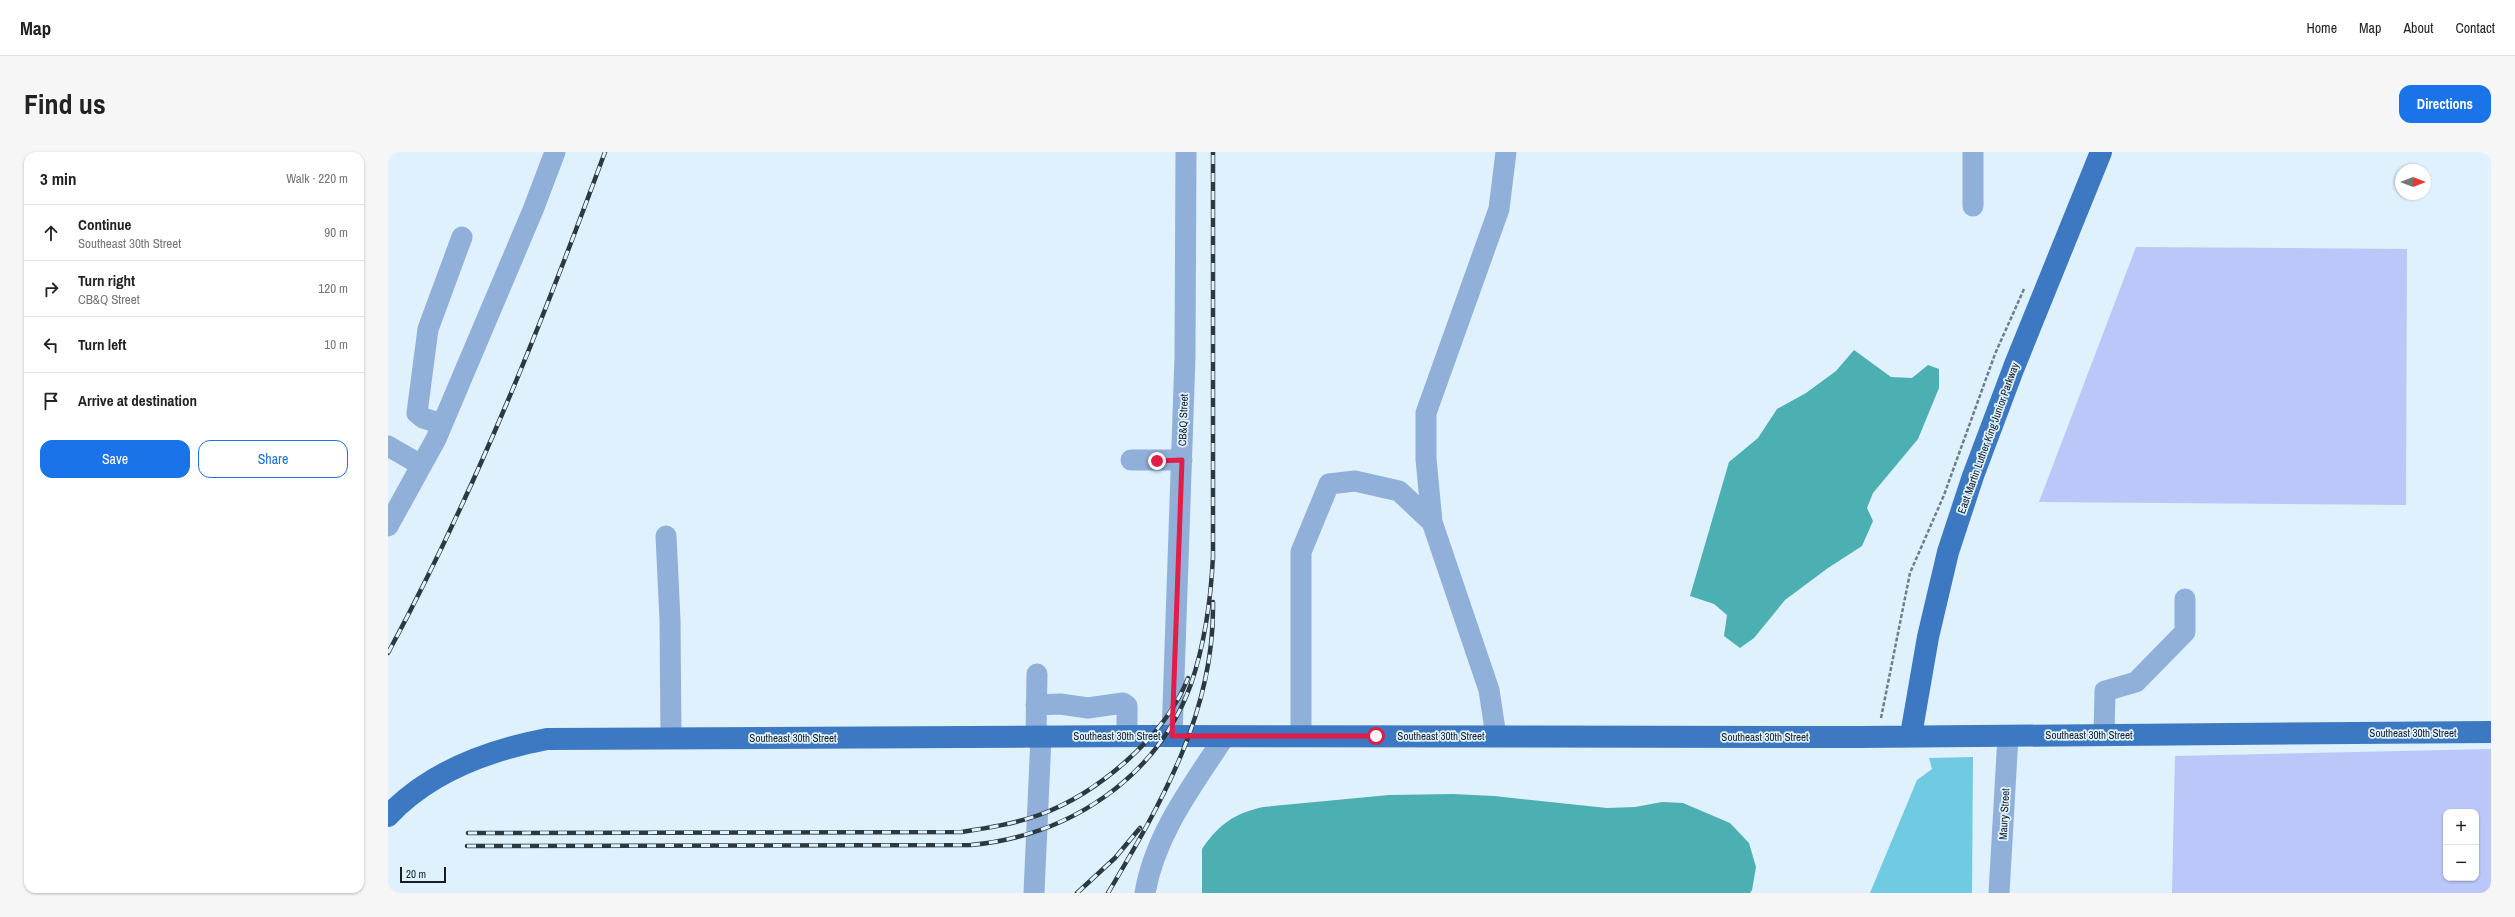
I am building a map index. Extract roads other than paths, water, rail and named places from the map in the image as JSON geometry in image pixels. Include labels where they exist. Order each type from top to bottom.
[{"type":"main road","name":"East Martin Luther King Junior Parkway","points":[[1911,735],[1930,629],[1948,552],[1972,476],[2014,367],[2101,152]]},
{"type":"main road","name":"Southeast 30th Street","points":[[388,816],[437,778],[463,764],[518,744],[546,739],[1127,736],[2008,736],[2491,732]]},
{"type":"street","points":[[388,526],[442,424],[533,210],[555,152]]},
{"type":"street","name":"CB&Q Street","points":[[1172,736],[1185,357],[1186,152]]},
{"type":"street","points":[[1496,736],[1489,690],[1432,522],[1426,459],[1426,413],[1500,209],[1506,152]]},
{"type":"street","points":[[1973,152],[1973,206]]},
{"type":"street","points":[[442,424],[423,418],[417,412],[428,329],[462,237]]},
{"type":"street","points":[[388,446],[421,466]]},
{"type":"street","points":[[1131,460],[1182,460]]},
{"type":"street","points":[[1301,736],[1301,552],[1329,484],[1355,481],[1399,491],[1432,522]]},
{"type":"street","points":[[666,536],[670,620],[671,738]]},
{"type":"street","points":[[2104,735],[2105,691],[2136,682],[2184,632],[2185,599]]},
{"type":"street","points":[[1034,893],[1038,737],[1036,705],[1037,674]]},
{"type":"street","points":[[1036,705],[1060,704],[1088,708],[1123,703],[1127,706],[1127,736]]},
{"type":"street","points":[[1145,893],[1148,875],[1169,824],[1182,800],[1225,736]]},
{"type":"street","name":"Maury Street","points":[[1999,893],[2008,736]]},
{"type":"railway","points":[[388,653],[450,531],[506,406],[557,280],[605,152]]},
{"type":"railway","points":[[1213,152],[1213,560]]},
{"type":"railway","points":[[467,846],[971,845],[1007,839],[1042,829],[1074,815],[1105,797],[1132,774],[1156,748],[1176,718],[1191,684],[1204,637],[1211,588],[1213,556]]},
{"type":"railway","points":[[1108,893],[1165,790],[1182,754],[1195,718],[1205,681],[1211,642],[1213,602]]},
{"type":"railway","points":[[468,833],[961,832],[1010,823],[1030,818],[1061,806],[1084,793],[1127,761],[1146,742],[1163,721],[1177,700],[1188,678]]},
{"type":"railway","points":[[1077,893],[1115,858],[1140,828]]}]
